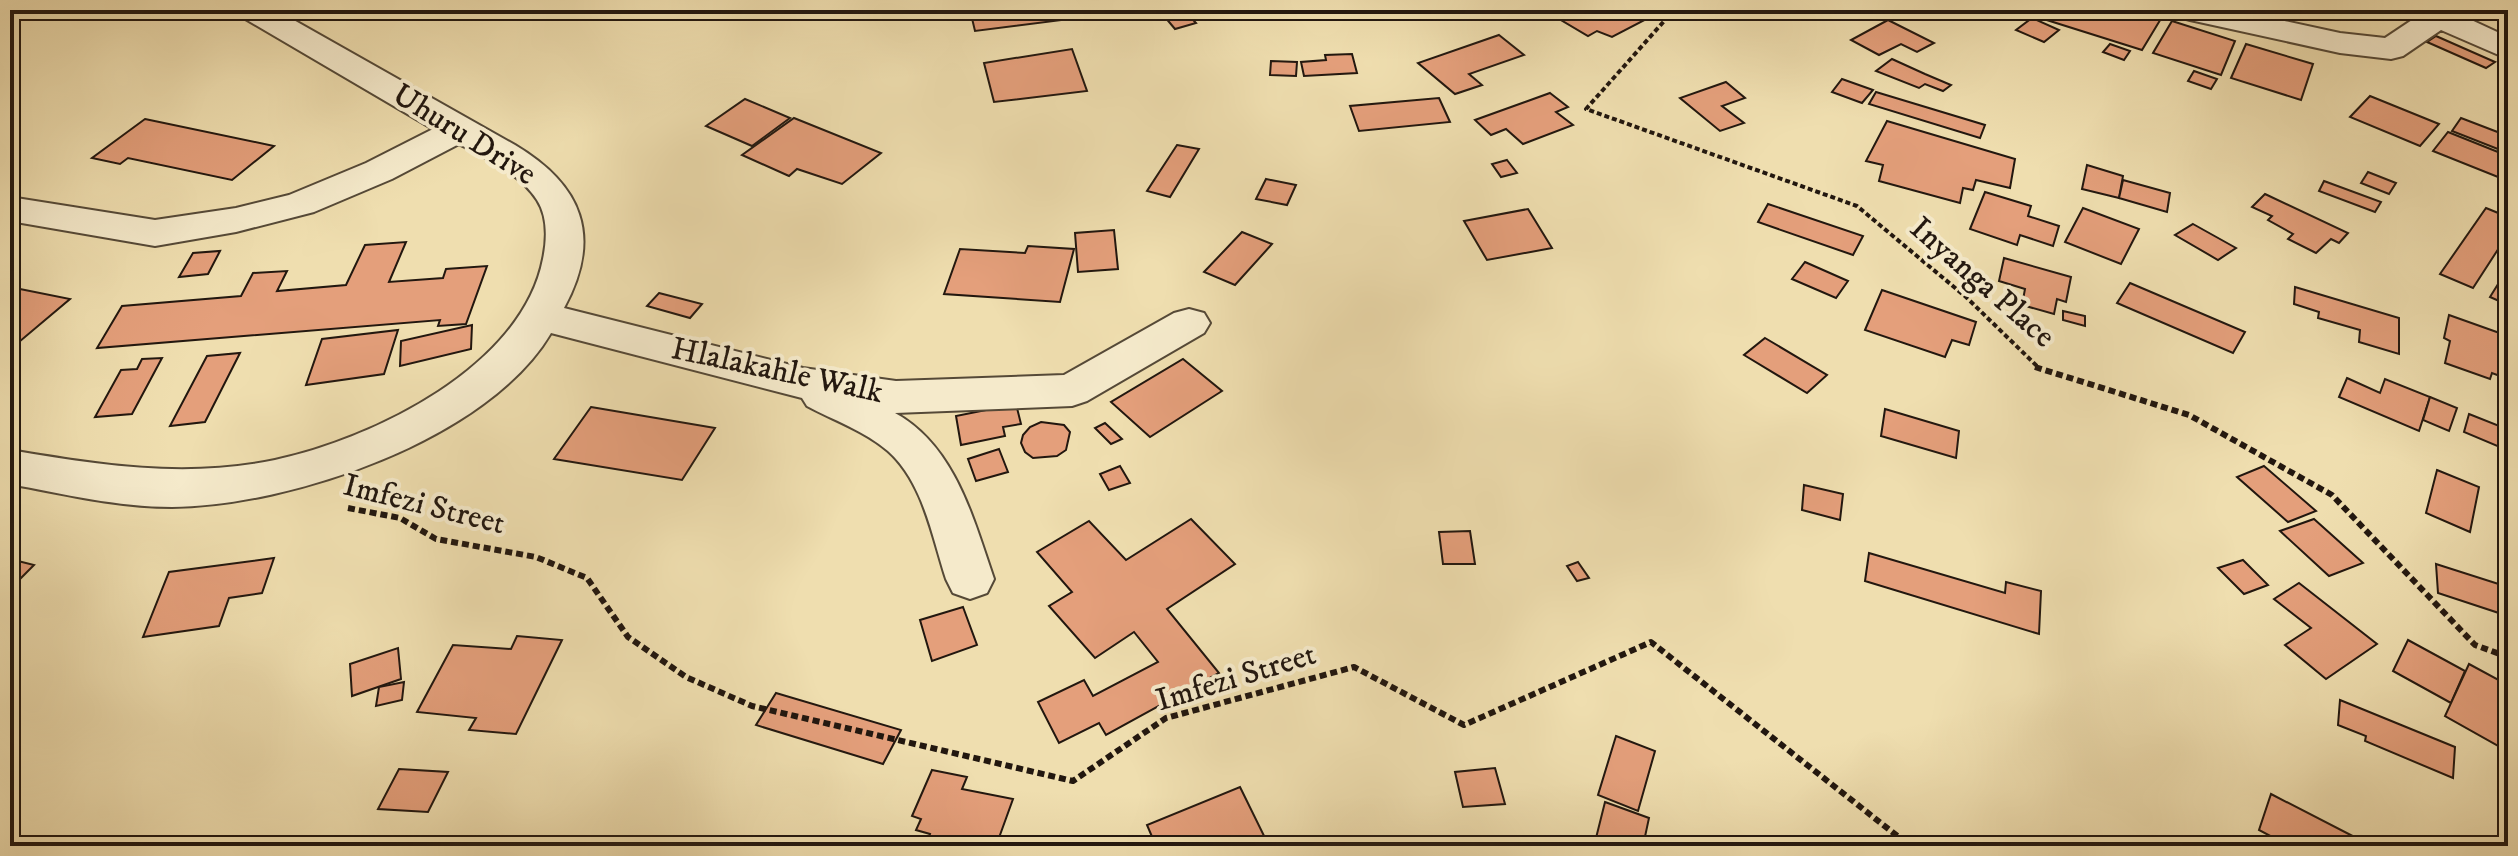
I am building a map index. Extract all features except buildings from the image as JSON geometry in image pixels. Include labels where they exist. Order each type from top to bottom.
[{"type":"street","name":"Uhuru Drive","points":[[10,467],[73,478],[172,489],[229,485],[287,474],[370,445],[421,422],[467,394],[509,358],[543,317],[563,267],[566,244],[562,212],[544,183],[459,129],[253,10]]},
{"type":"street","points":[[2190,10],[2369,49],[2391,49],[2440,12],[2508,49]]},
{"type":"street","points":[[10,209],[155,233],[236,220],[301,204],[379,171],[459,129]]},
{"type":"street","name":"Hlalakahle Walk","points":[[543,317],[803,383],[896,397],[1072,390],[1189,323]]},
{"type":"street","points":[[803,383],[904,440],[923,464],[941,498],[970,579]]},
{"type":"path","name":"Inyanga Place","points":[[1674,10],[1586,109],[1857,206],[1966,297],[2036,368],[2189,415],[2332,495],[2475,645],[2508,657]]},
{"type":"path","name":"Imfezi Street","points":[[287,474],[300,500],[400,518],[436,539],[536,557],[587,578],[628,637],[686,677],[752,706],[1073,781],[1166,718],[1354,667],[1464,725],[1651,642],[1910,846]]}]
